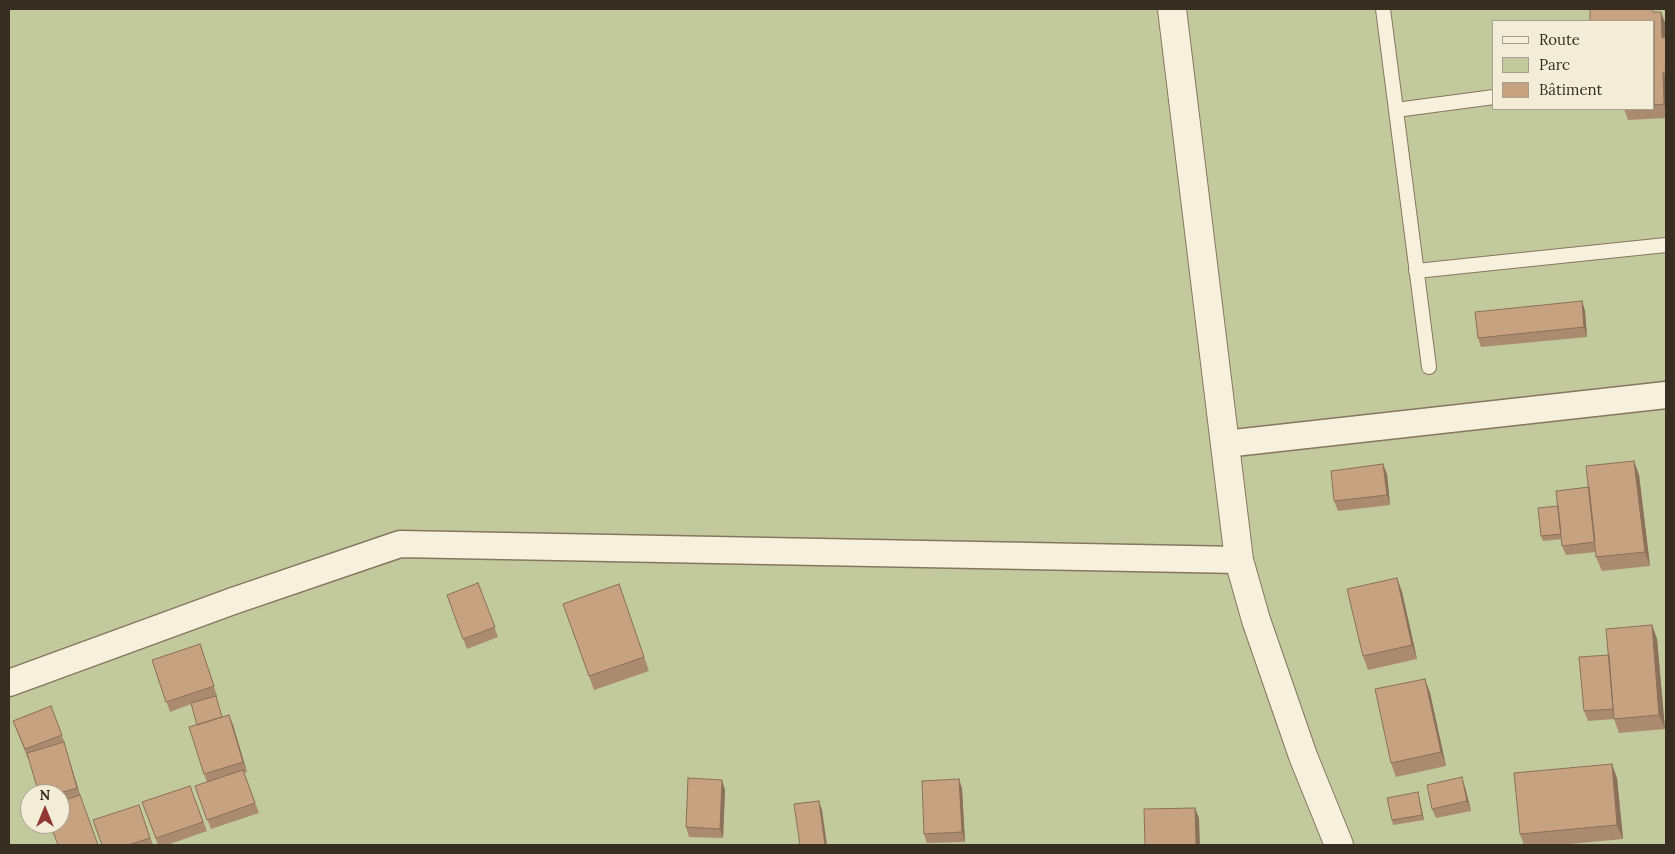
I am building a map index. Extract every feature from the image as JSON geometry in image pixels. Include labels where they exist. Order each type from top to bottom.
[{"type":"street","points":[[1172,9],[1239,560],[1256,620],[1302,756],[1339,845]]},
{"type":"street","points":[[1225,444],[1666,395]]},
{"type":"street","points":[[9,683],[234,601],[400,544],[1239,560]]},
{"type":"lane","points":[[1383,9],[1428,367]]},
{"type":"lane","points":[[1396,110],[1492,97]]},
{"type":"lane","points":[[1416,271],[1666,245]]},
{"type":"green space","points":[[9,9],[1666,9],[1666,845],[9,845]]},
{"type":"building","points":[[1590,9],[1652,9],[1653,12],[1661,12],[1662,38],[1666,37],[1666,72],[1663,72],[1664,104],[1655,105],[1655,20],[1590,20]]},
{"type":"building","points":[[1582,301],[1584,327],[1478,338],[1475,312]]},
{"type":"building","points":[[1634,461],[1645,552],[1596,557],[1586,466]]},
{"type":"building","points":[[1383,464],[1387,495],[1334,501],[1331,471]]},
{"type":"building","points":[[1589,487],[1595,542],[1562,546],[1556,491]]},
{"type":"building","points":[[1558,506],[1561,534],[1541,536],[1538,508]]},
{"type":"building","points":[[1397,578],[1412,645],[1363,656],[1347,589]]},
{"type":"building","points":[[478,583],[495,627],[463,639],[447,595]]},
{"type":"building","points":[[619,584],[644,657],[589,676],[563,604]]},
{"type":"building","points":[[1652,625],[1659,715],[1614,719],[1606,629]]},
{"type":"building","points":[[200,644],[214,686],[166,702],[152,660]]},
{"type":"building","points":[[1609,655],[1613,709],[1584,711],[1579,657]]},
{"type":"building","points":[[1425,679],[1441,752],[1391,763],[1375,689]]},
{"type":"building","points":[[216,696],[222,717],[197,725],[191,703]]},
{"type":"building","points":[[51,706],[62,735],[25,749],[13,721]]},
{"type":"building","points":[[229,715],[243,762],[204,774],[189,727]]},
{"type":"building","points":[[64,742],[77,788],[70,790],[70,784],[36,784],[27,753]]},
{"type":"building","points":[[1612,764],[1617,825],[1520,834],[1514,773]]},
{"type":"building","points":[[243,770],[255,803],[207,820],[195,786]]},
{"type":"building","points":[[1462,777],[1467,801],[1432,809],[1427,785]]},
{"type":"building","points":[[688,778],[722,780],[720,829],[686,827]]},
{"type":"building","points":[[959,779],[962,832],[924,834],[922,781]]},
{"type":"building","points":[[190,786],[203,822],[156,838],[142,802]]},
{"type":"building","points":[[1418,792],[1422,815],[1392,820],[1387,798]]},
{"type":"building","points":[[80,795],[98,845],[58,845],[54,834],[70,834],[70,798]]},
{"type":"building","points":[[819,801],[825,845],[800,845],[794,804]]},
{"type":"building","points":[[139,805],[150,838],[128,845],[102,845],[93,820]]},
{"type":"building","points":[[1195,808],[1196,845],[1145,845],[1144,809]]}]
